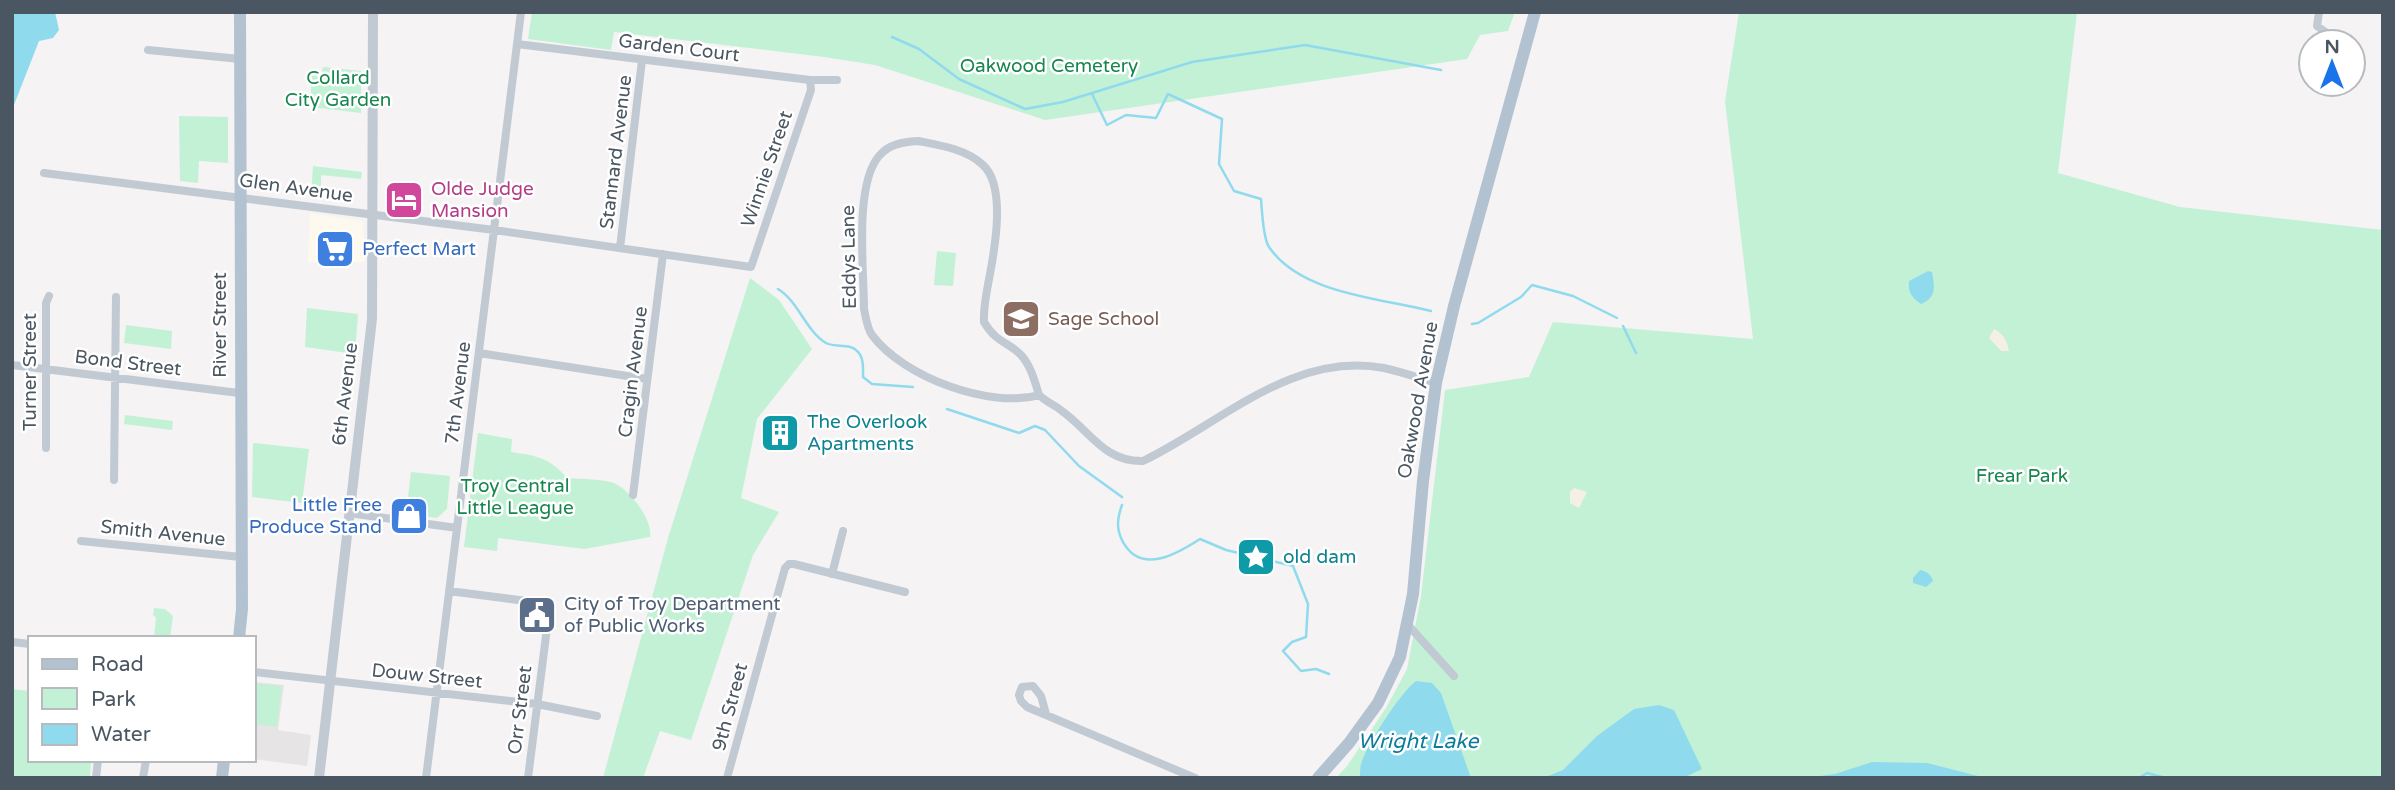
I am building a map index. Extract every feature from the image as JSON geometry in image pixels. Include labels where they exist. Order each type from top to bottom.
[{"type":"main road","name":"River Street","points":[[239,636],[242,610],[239,393],[240,12]]},
{"type":"main road","name":"Oakwood Avenue","points":[[1318,778],[1349,743],[1378,703],[1400,657],[1413,594],[1423,481],[1436,383],[1454,306],[1535,12]]},
{"type":"street","name":"6th Avenue","points":[[319,778],[372,319],[373,12]]},
{"type":"street","name":"7th Avenue","points":[[426,778],[522,12]]},
{"type":"street","points":[[2319,12],[2317,26],[2320,28]]},
{"type":"street","name":"Garden Court","points":[[517,44],[810,80],[837,80]]},
{"type":"street","points":[[148,50],[240,59]]},
{"type":"street","name":"Stannard Avenue","points":[[620,248],[642,60]]},
{"type":"street","name":"Winnie Street","points":[[751,267],[811,90],[810,80]]},
{"type":"street","name":"Eddys Lane","points":[[918,141],[953,148],[978,161],[989,173],[993,186],[997,233],[984,323],[999,341],[1020,354],[1034,377],[1039,396],[1025,399],[986,397],[971,393],[936,380],[904,363],[872,335],[866,323],[864,309],[863,209],[869,175],[878,156],[890,148],[903,142],[918,141]]},
{"type":"street","name":"Glen Avenue","points":[[44,173],[239,196],[751,267]]},
{"type":"street","name":"Cragin Avenue","points":[[633,495],[663,254]]},
{"type":"street","name":"Turner Street","points":[[46,448],[46,303],[49,296]]},
{"type":"street","points":[[114,480],[116,297]]},
{"type":"street","points":[[479,353],[647,380]]},
{"type":"street","name":"Bond Street","points":[[12,366],[239,393]]},
{"type":"street","points":[[1039,396],[1061,410],[1111,453],[1136,461],[1157,454],[1280,382],[1310,373],[1331,368],[1383,368],[1436,383]]},
{"type":"street","points":[[349,513],[457,528]]},
{"type":"street","points":[[843,531],[832,573],[905,592]]},
{"type":"street","name":"Smith Avenue","points":[[81,541],[241,556]]},
{"type":"street","name":"9th Street","points":[[727,778],[785,568],[789,564],[832,573]]},
{"type":"street","name":"Orr Street","points":[[449,591],[550,604],[528,778]]},
{"type":"street","points":[[1408,625],[1454,676]]},
{"type":"street","name":"Douw Street","points":[[256,672],[537,704],[597,716]]},
{"type":"street","points":[[1046,714],[1195,778]]},
{"type":"shaded area","points":[[310,213],[363,221],[365,262],[308,262]]},
{"type":"shaded area","points":[[256,682],[284,685],[278,730],[311,735],[307,766],[256,759]]},
{"type":"green space","name":"Oakwood Cemetery","points":[[532,12],[1515,12],[1508,31],[1480,35],[1467,59],[1045,120],[875,65],[824,57],[614,32],[611,50],[528,39]]},
{"type":"green space","name":"Frear Park","points":[[1739,12],[2077,12],[2058,173],[2180,207],[2383,230],[2383,778],[1336,778],[1386,708],[1407,669],[1421,596],[1445,390],[1529,377],[1553,322],[1753,339],[1725,101]]},
{"type":"green space","name":"Collard City Garden","points":[[323,67],[361,71],[361,113],[311,107],[311,75],[321,76]]},
{"type":"green space","points":[[179,116],[228,117],[228,163],[199,161],[198,183],[180,181]]},
{"type":"green space","points":[[313,166],[362,172],[361,179],[321,175],[321,198],[311,197]]},
{"type":"green space","points":[[937,251],[956,253],[953,286],[934,285]]},
{"type":"green space","points":[[750,278],[779,300],[812,349],[757,419],[741,498],[779,512],[753,555],[691,740],[660,731],[643,778],[603,778],[668,538]]},
{"type":"green space","points":[[307,308],[358,314],[355,354],[305,347]]},
{"type":"green space","points":[[126,325],[172,331],[171,349],[124,343]]},
{"type":"green space","points":[[125,415],[173,421],[172,430],[124,424]]},
{"type":"green space","name":"Troy Central Little League","points":[[478,433],[512,439],[511,452],[542,459],[567,478],[616,484],[640,507],[648,523],[650,537],[584,549],[498,538],[497,551],[464,547]]},
{"type":"green space","points":[[253,443],[309,449],[302,503],[252,497]]},
{"type":"green space","points":[[411,472],[450,476],[447,509],[437,518],[406,514]]},
{"type":"green space","points":[[154,608],[165,609],[173,616],[170,636],[154,636],[156,617],[153,616]]},
{"type":"green space","points":[[256,683],[282,686],[277,727],[256,724]]},
{"type":"green space","points":[[12,689],[28,691],[28,762],[91,762],[90,778],[12,778]]},
{"type":"sand","points":[[1994,329],[2005,338],[2009,351],[2001,351],[1989,338]]},
{"type":"sand","points":[[1574,488],[1587,492],[1579,508],[1570,503],[1570,492]]},
{"type":"water","points":[[12,12],[55,12],[59,30],[53,38],[39,41],[12,110]]},
{"type":"water","points":[[1928,271],[1932,272],[1933,291],[1929,299],[1921,304],[1911,294],[1909,281]]},
{"type":"water","points":[[1920,570],[1928,573],[1933,581],[1926,587],[1913,583],[1913,578]]},
{"type":"water","name":"Wright Lake","points":[[1416,681],[1432,683],[1441,693],[1471,778],[1360,778],[1361,763],[1371,742],[1394,707]]},
{"type":"water","points":[[1659,705],[1674,710],[1702,769],[1683,778],[1543,778],[1563,770],[1597,736],[1634,709]]},
{"type":"water","points":[[1872,762],[1927,763],[1986,778],[1805,778],[1835,774]]},
{"type":"waterway","points":[[892,37],[919,49],[959,79],[1025,109],[1063,102],[1192,62],[1305,45],[1441,70]]},
{"type":"waterway","points":[[1092,94],[1107,125],[1126,115],[1156,118],[1168,94],[1222,119],[1219,164],[1234,191],[1261,199],[1267,243],[1283,263],[1301,275],[1343,292],[1431,311]]},
{"type":"waterway","points":[[1472,324],[1521,297],[1532,285],[1573,296],[1617,318]]},
{"type":"waterway","points":[[778,289],[791,301],[819,338],[826,343],[851,347],[859,353],[863,377],[872,384],[913,387]]},
{"type":"waterway","points":[[1623,326],[1636,353]]},
{"type":"waterway","points":[[947,409],[1019,433],[1035,426],[1045,430],[1079,466],[1122,497]]},
{"type":"waterway","points":[[1122,505],[1118,519],[1119,533],[1123,542],[1139,558],[1149,560],[1170,555],[1200,539],[1226,550],[1293,566],[1308,604],[1306,637],[1292,642],[1283,651],[1301,671],[1316,669],[1329,674]]},
{"type":"waterway","points":[[2139,778],[2147,773],[2166,778]]},
{"type":"place","name":"Olde Judge Mansion","points":[[404,200]]},
{"type":"place","name":"Perfect Mart","points":[[335,249]]},
{"type":"place","name":"Sage School","points":[[1021,319]]},
{"type":"place","name":"The Overlook Apartments","points":[[780,433]]},
{"type":"place","name":"Little Free Produce Stand","points":[[409,516]]},
{"type":"place","name":"old dam","points":[[1256,557]]},
{"type":"place","name":"City of Troy Department of Public Works","points":[[537,615]]}]
